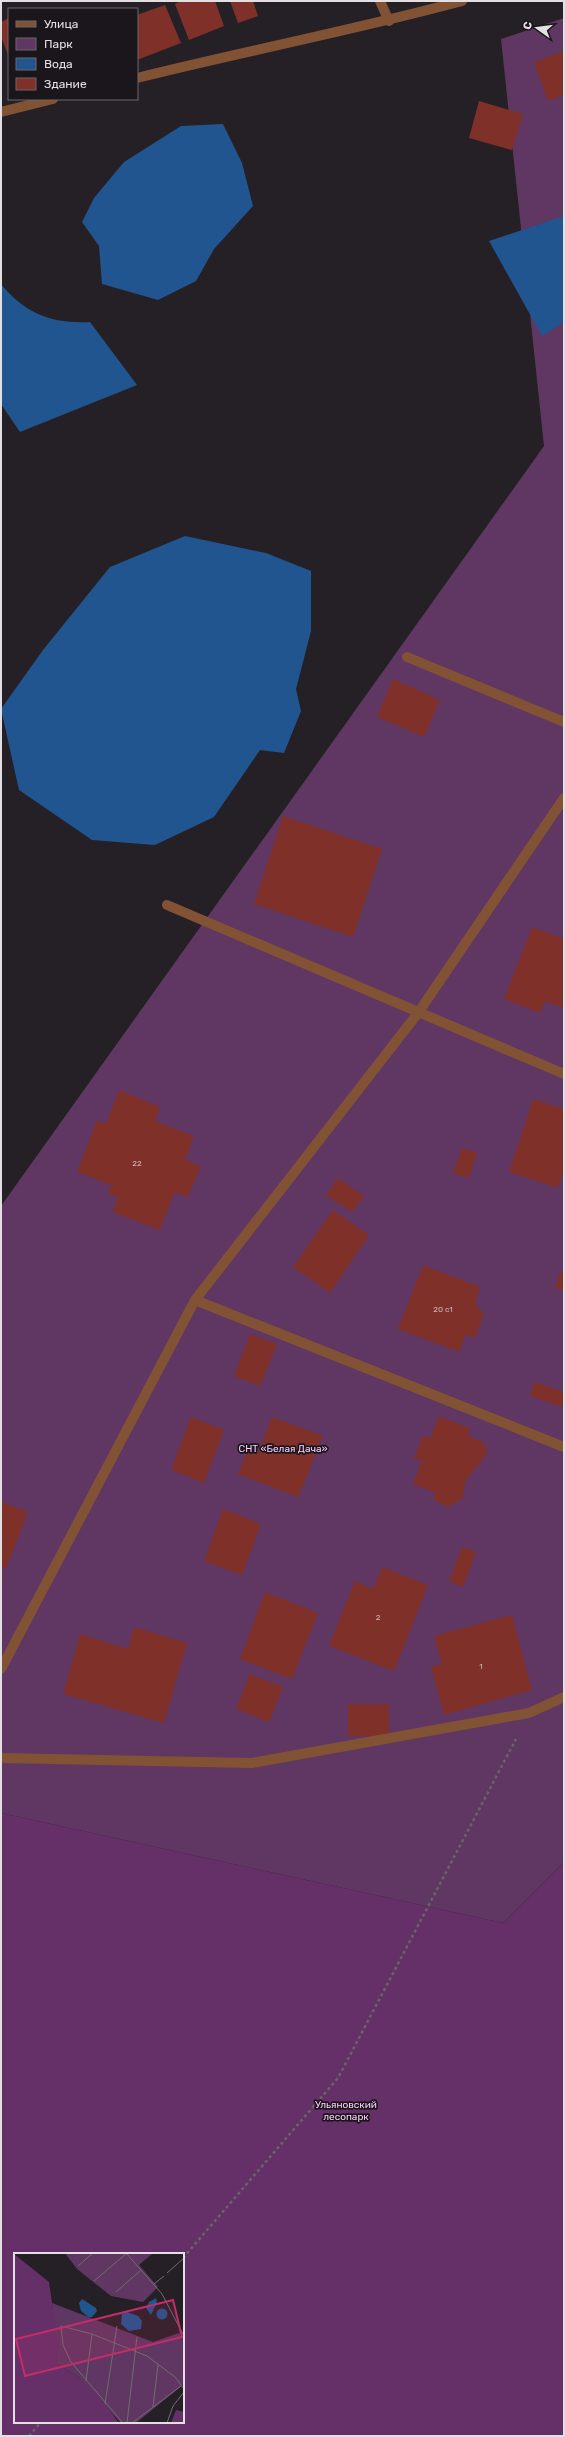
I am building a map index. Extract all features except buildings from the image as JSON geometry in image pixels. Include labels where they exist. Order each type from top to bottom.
[{"type":"street","points":[[380,1],[389,21]]},
{"type":"street","points":[[138,78],[225,56],[389,21],[462,1]]},
{"type":"street","points":[[1,112],[49,100]]},
{"type":"street","points":[[407,657],[564,722]]},
{"type":"street","points":[[1,1669],[195,1300],[418,1013],[564,798]]},
{"type":"street","points":[[167,905],[564,1074]]},
{"type":"street","points":[[195,1300],[564,1448]]},
{"type":"street","points":[[1,1758],[252,1763],[530,1713],[564,1697]]},
{"type":"path","points":[[184,2257],[338,2078],[530,1713]]},
{"type":"path","points":[[29,2436],[40,2423]]},
{"type":"green space","name":"СНТ «Белая Дача»","points":[[564,18],[564,1862],[503,1923],[1,1813],[1,1206],[544,446],[501,39]]},
{"type":"green space","name":"Ульяновский лесопарк","points":[[1,1813],[503,1923],[564,1862],[564,2436],[1,2436]]},
{"type":"water","points":[[223,124],[242,163],[253,206],[214,249],[196,281],[158,300],[102,284],[99,246],[82,222],[94,198],[124,162],[181,126]]},
{"type":"water","points":[[564,216],[564,322],[542,336],[489,241]]},
{"type":"water","points":[[1,284],[20,303],[41,315],[64,321],[90,322],[137,385],[20,432],[1,404]]},
{"type":"water","points":[[185,536],[266,553],[311,571],[311,631],[296,689],[301,711],[284,753],[260,750],[214,817],[155,845],[92,840],[19,790],[1,709],[43,650],[110,567]]}]
